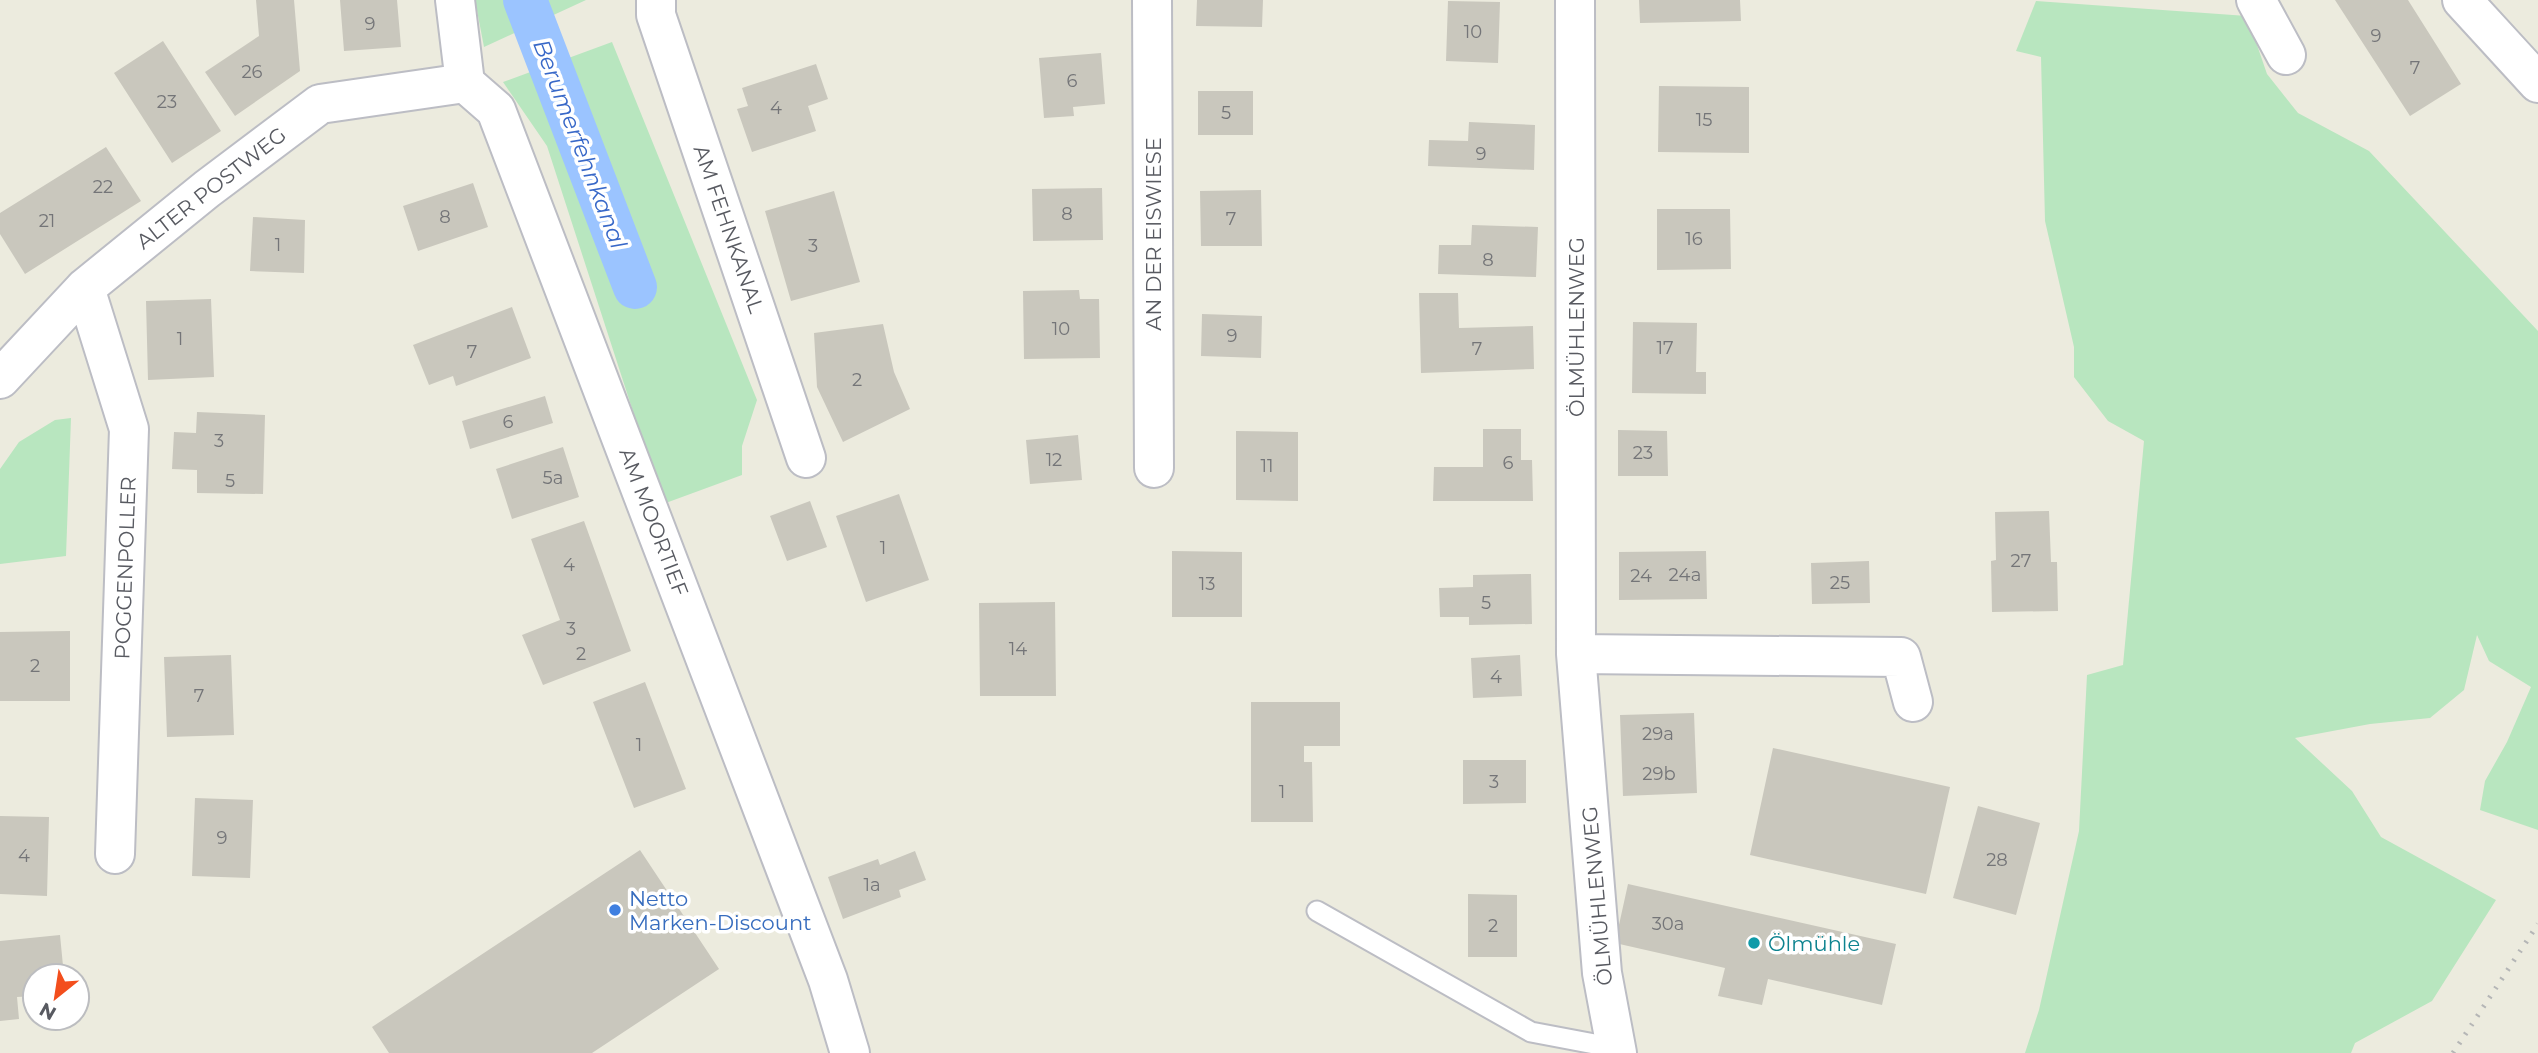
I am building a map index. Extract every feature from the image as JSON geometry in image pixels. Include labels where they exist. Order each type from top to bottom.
[{"type":"street","points":[[455,0],[465,83]]},
{"type":"street","name":"AM FEHNKANAL","points":[[656,0],[656,15],[806,458]]},
{"type":"street","name":"AN DER EISWIESE","points":[[1152,0],[1154,468]]},
{"type":"street","name":"ÖLMÜHLENWEG","points":[[1575,0],[1576,653],[1602,973],[1617,1051]]},
{"type":"street","points":[[2256,0],[2286,55]]},
{"type":"street","points":[[2462,0],[2538,83]]},
{"type":"street","name":"ALTER POSTWEG","points":[[0,379],[85,288],[207,188],[320,104],[465,83]]},
{"type":"street","name":"AM MOORTIEF","points":[[465,83],[496,110],[828,980],[850,1053]]},
{"type":"street","name":"POGGENPOLLER","points":[[85,288],[130,429],[116,854]]},
{"type":"street","points":[[1576,653],[1901,657],[1913,702]]},
{"type":"lane","points":[[1317,911],[1531,1031],[1617,1051]]},
{"type":"green space","points":[[475,0],[586,0],[484,47]]},
{"type":"green space","points":[[2036,1],[2247,16],[2267,74],[2298,113],[2369,151],[2538,331],[2538,830],[2480,810],[2485,781],[2507,742],[2531,687],[2489,661],[2477,635],[2464,690],[2430,718],[2370,724],[2295,738],[2352,791],[2381,837],[2496,900],[2432,1001],[2355,1043],[2351,1053],[2025,1053],[2039,1010],[2079,831],[2087,675],[2123,665],[2144,441],[2108,421],[2074,377],[2074,347],[2045,221],[2041,57],[2016,51]]},
{"type":"green space","points":[[612,42],[757,400],[742,446],[742,475],[663,504],[547,146],[503,82]]},
{"type":"green space","points":[[71,418],[66,556],[0,564],[0,469],[19,442],[55,420]]},
{"type":"building","points":[[256,0],[294,0],[300,71],[235,116],[205,72],[259,36]]},
{"type":"building","points":[[340,0],[397,0],[401,47],[344,51]]},
{"type":"building","points":[[1197,0],[1263,0],[1262,27],[1196,26]]},
{"type":"building","points":[[1639,0],[1740,0],[1741,21],[1640,23]]},
{"type":"building","points":[[2335,0],[2408,0],[2461,84],[2410,116]]},
{"type":"building","points":[[1448,1],[1500,2],[1498,63],[1446,61]]},
{"type":"building","points":[[163,41],[221,131],[172,163],[114,73]]},
{"type":"building","points":[[1101,53],[1105,104],[1073,107],[1074,116],[1044,118],[1039,58]]},
{"type":"building","points":[[816,64],[828,99],[808,106],[816,131],[752,152],[737,109],[748,106],[742,88]]},
{"type":"building","points":[[1659,86],[1749,87],[1749,153],[1658,152]]},
{"type":"building","points":[[1198,91],[1253,91],[1253,135],[1198,135]]},
{"type":"building","points":[[1469,122],[1535,125],[1534,170],[1428,166],[1429,140],[1468,141]]},
{"type":"building","points":[[106,147],[141,201],[25,274],[0,234],[0,213]]},
{"type":"building","points":[[473,183],[488,227],[418,251],[403,206]]},
{"type":"building","points":[[1102,188],[1103,240],[1033,241],[1032,189]]},
{"type":"building","points":[[1261,190],[1262,246],[1201,246],[1200,191]]},
{"type":"building","points":[[834,191],[860,282],[791,301],[765,211]]},
{"type":"building","points":[[1657,209],[1730,209],[1731,269],[1657,270]]},
{"type":"building","points":[[253,217],[305,220],[304,273],[250,271]]},
{"type":"building","points":[[1472,225],[1538,227],[1536,277],[1438,274],[1439,245],[1471,245]]},
{"type":"building","points":[[1079,290],[1080,299],[1099,299],[1100,358],[1024,359],[1023,291]]},
{"type":"building","points":[[1419,293],[1458,293],[1459,328],[1533,326],[1534,369],[1421,373]]},
{"type":"building","points":[[211,299],[214,377],[148,380],[146,301]]},
{"type":"building","points":[[512,307],[531,358],[456,386],[453,376],[429,385],[413,345]]},
{"type":"building","points":[[1202,314],[1262,316],[1261,358],[1201,356]]},
{"type":"building","points":[[1633,322],[1697,323],[1696,372],[1706,372],[1706,394],[1632,393]]},
{"type":"building","points":[[883,324],[894,372],[910,409],[843,442],[817,387],[814,333]]},
{"type":"building","points":[[545,396],[553,423],[470,449],[462,421]]},
{"type":"building","points":[[197,412],[265,415],[263,494],[197,493],[197,470],[172,469],[174,432],[196,433]]},
{"type":"building","points":[[1483,429],[1521,429],[1521,460],[1532,460],[1533,501],[1433,501],[1434,467],[1483,467]]},
{"type":"building","points":[[1618,430],[1667,431],[1668,476],[1618,476]]},
{"type":"building","points":[[1236,431],[1298,432],[1298,501],[1236,500]]},
{"type":"building","points":[[1078,435],[1082,480],[1030,484],[1026,440]]},
{"type":"building","points":[[563,447],[579,497],[512,519],[496,469]]},
{"type":"building","points":[[899,494],[929,580],[866,602],[836,516]]},
{"type":"building","points":[[810,501],[827,547],[787,561],[770,516]]},
{"type":"building","points":[[2049,511],[2051,562],[2057,562],[2058,611],[1992,612],[1991,561],[1996,560],[1995,512]]},
{"type":"building","points":[[584,521],[631,651],[543,685],[522,635],[560,620],[531,539]]},
{"type":"building","points":[[1172,551],[1242,552],[1242,617],[1172,617]]},
{"type":"building","points":[[1706,551],[1707,599],[1619,600],[1619,552]]},
{"type":"building","points":[[1869,561],[1870,603],[1812,604],[1811,563]]},
{"type":"building","points":[[1531,574],[1532,624],[1469,625],[1469,617],[1440,617],[1439,588],[1473,587],[1473,575]]},
{"type":"building","points":[[1055,602],[1056,696],[980,696],[979,603]]},
{"type":"building","points":[[70,631],[70,701],[0,701],[0,632]]},
{"type":"building","points":[[231,655],[234,735],[167,737],[164,657]]},
{"type":"building","points":[[1520,655],[1522,696],[1473,698],[1471,658]]},
{"type":"building","points":[[645,682],[686,789],[634,808],[593,702]]},
{"type":"building","points":[[1251,702],[1340,702],[1340,746],[1304,746],[1304,762],[1312,762],[1313,822],[1251,822]]},
{"type":"building","points":[[1694,713],[1697,793],[1623,796],[1620,715]]},
{"type":"building","points":[[1773,748],[1950,787],[1926,894],[1750,855]]},
{"type":"building","points":[[1463,760],[1526,760],[1526,803],[1463,804]]},
{"type":"building","points":[[195,798],[253,800],[250,878],[192,876]]},
{"type":"building","points":[[1978,806],[2040,823],[2016,915],[1953,898]]},
{"type":"building","points":[[0,816],[49,817],[47,896],[0,894]]},
{"type":"building","name":"Netto Marken-Discount","points":[[640,850],[719,969],[592,1053],[389,1053],[372,1027]]},
{"type":"building","points":[[915,851],[926,880],[899,890],[901,897],[843,919],[828,877],[878,859],[880,865]]},
{"type":"building","points":[[1628,884],[1896,944],[1882,1005],[1768,979],[1762,1005],[1718,996],[1725,968],[1615,943]]},
{"type":"building","points":[[1468,894],[1517,895],[1517,957],[1468,957]]},
{"type":"building","points":[[60,935],[63,962],[21,962],[21,997],[17,997],[19,1019],[0,1021],[0,941]]},
{"type":"waterway","name":"Berumerfehnkanal","points":[[525,0],[635,287]]},
{"type":"railway","points":[[2453,1053],[2538,924]]},
{"type":"place","name":"Netto Marken-Discount","points":[[615,910]]},
{"type":"place","name":"Ölmühle","points":[[1754,943]]}]
